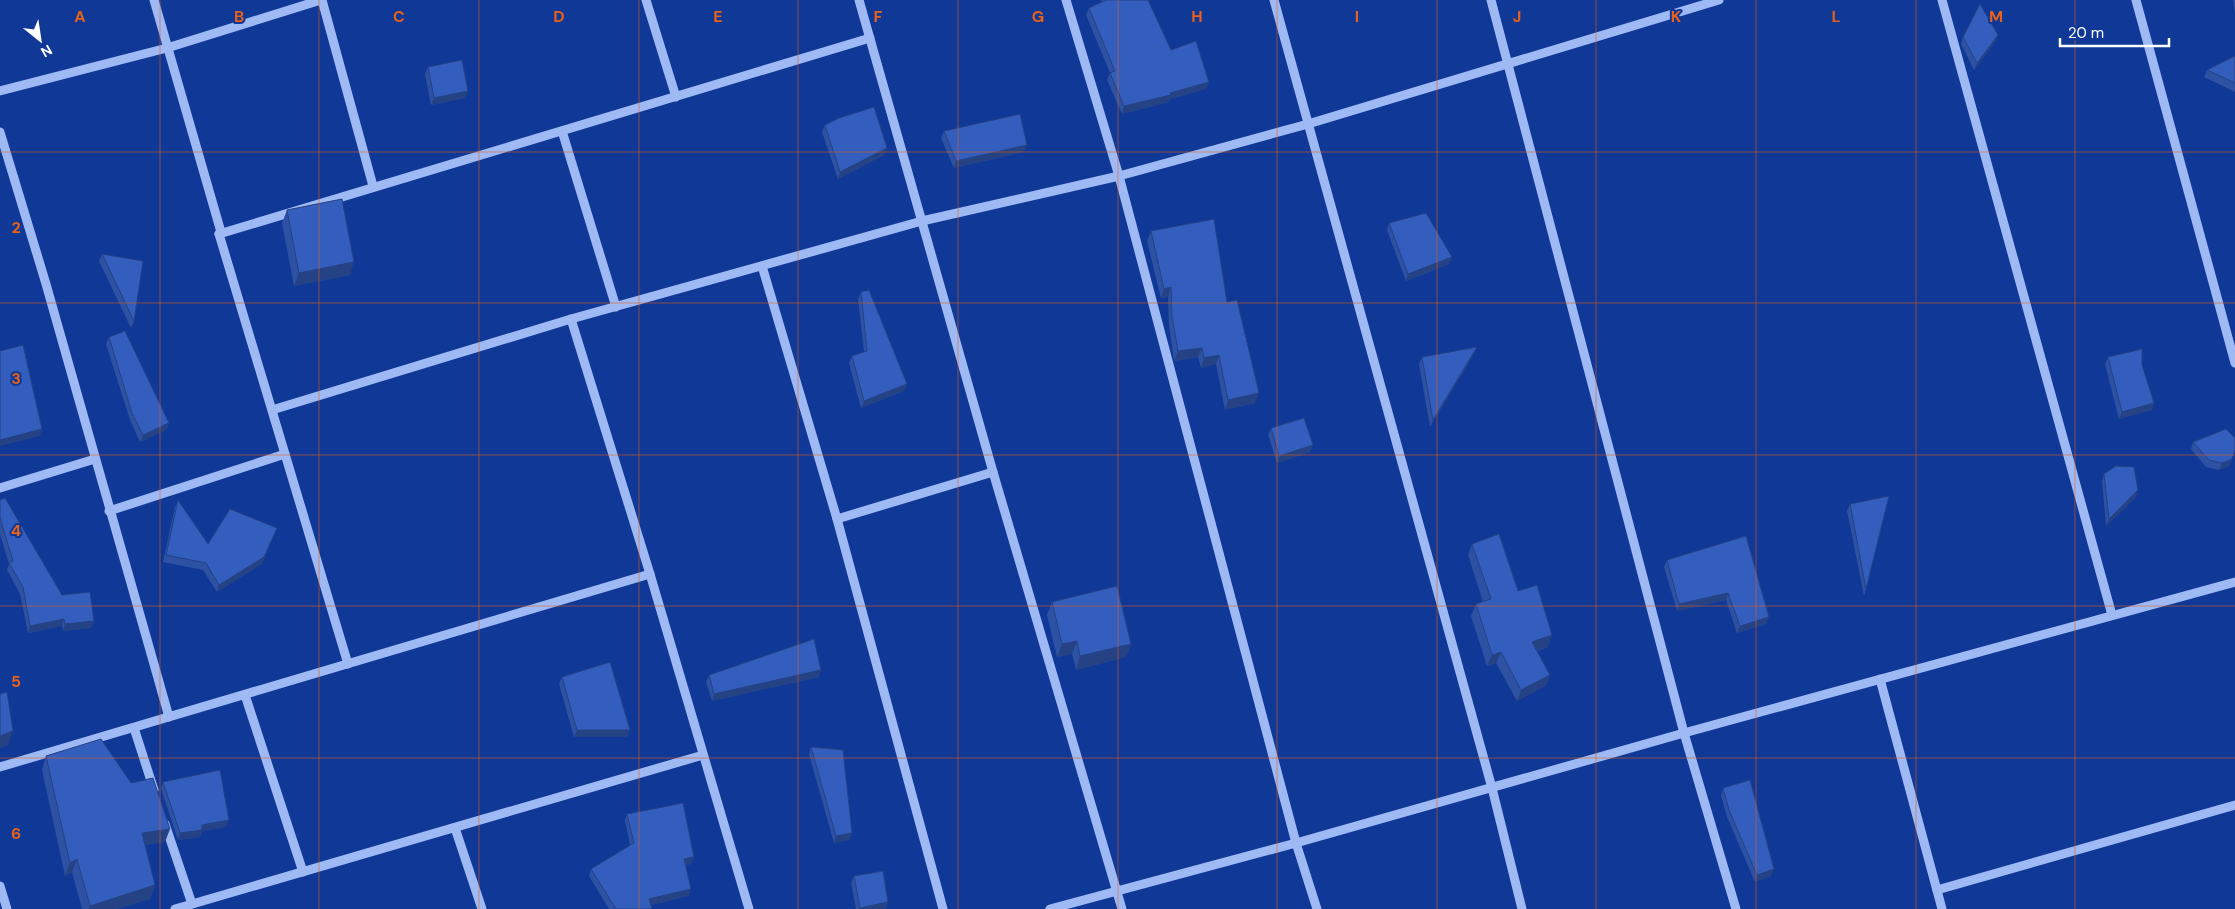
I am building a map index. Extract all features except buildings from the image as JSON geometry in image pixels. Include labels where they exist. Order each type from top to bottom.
[{"type":"street","points":[[154,0],[166,48],[221,232],[219,234],[348,664]]},
{"type":"street","points":[[0,91],[166,48],[322,0],[373,186]]},
{"type":"street","points":[[646,0],[676,97]]},
{"type":"street","points":[[859,0],[992,472],[1122,909]]},
{"type":"street","points":[[1066,0],[1119,176],[1296,843],[1316,909]]},
{"type":"street","points":[[1274,0],[1492,788],[1522,909]]},
{"type":"street","points":[[1491,0],[1684,733],[1736,909]]},
{"type":"street","points":[[272,410],[571,319],[922,221],[1119,176],[1308,124],[1719,0]]},
{"type":"street","points":[[1942,0],[2112,615]]},
{"type":"street","points":[[2136,0],[2235,363]]},
{"type":"street","points":[[219,234],[373,186],[870,38]]},
{"type":"street","points":[[562,131],[616,307]]},
{"type":"street","points":[[0,132],[46,284],[169,717]]},
{"type":"street","points":[[762,266],[837,519],[943,909]]},
{"type":"street","points":[[571,319],[650,574],[749,909]]},
{"type":"street","points":[[110,511],[285,454]]},
{"type":"street","points":[[0,488],[95,459]]},
{"type":"street","points":[[837,519],[992,472]]},
{"type":"street","points":[[0,768],[650,574]]},
{"type":"street","points":[[1050,909],[1296,843],[1684,733],[2235,582]]},
{"type":"street","points":[[1880,679],[1942,909]]},
{"type":"street","points":[[245,695],[303,872]]},
{"type":"street","points":[[134,728],[192,904]]},
{"type":"street","points":[[175,909],[703,755]]},
{"type":"street","points":[[1937,890],[2235,804]]},
{"type":"street","points":[[455,828],[482,909]]},
{"type":"street","points":[[0,886],[7,909]]}]
